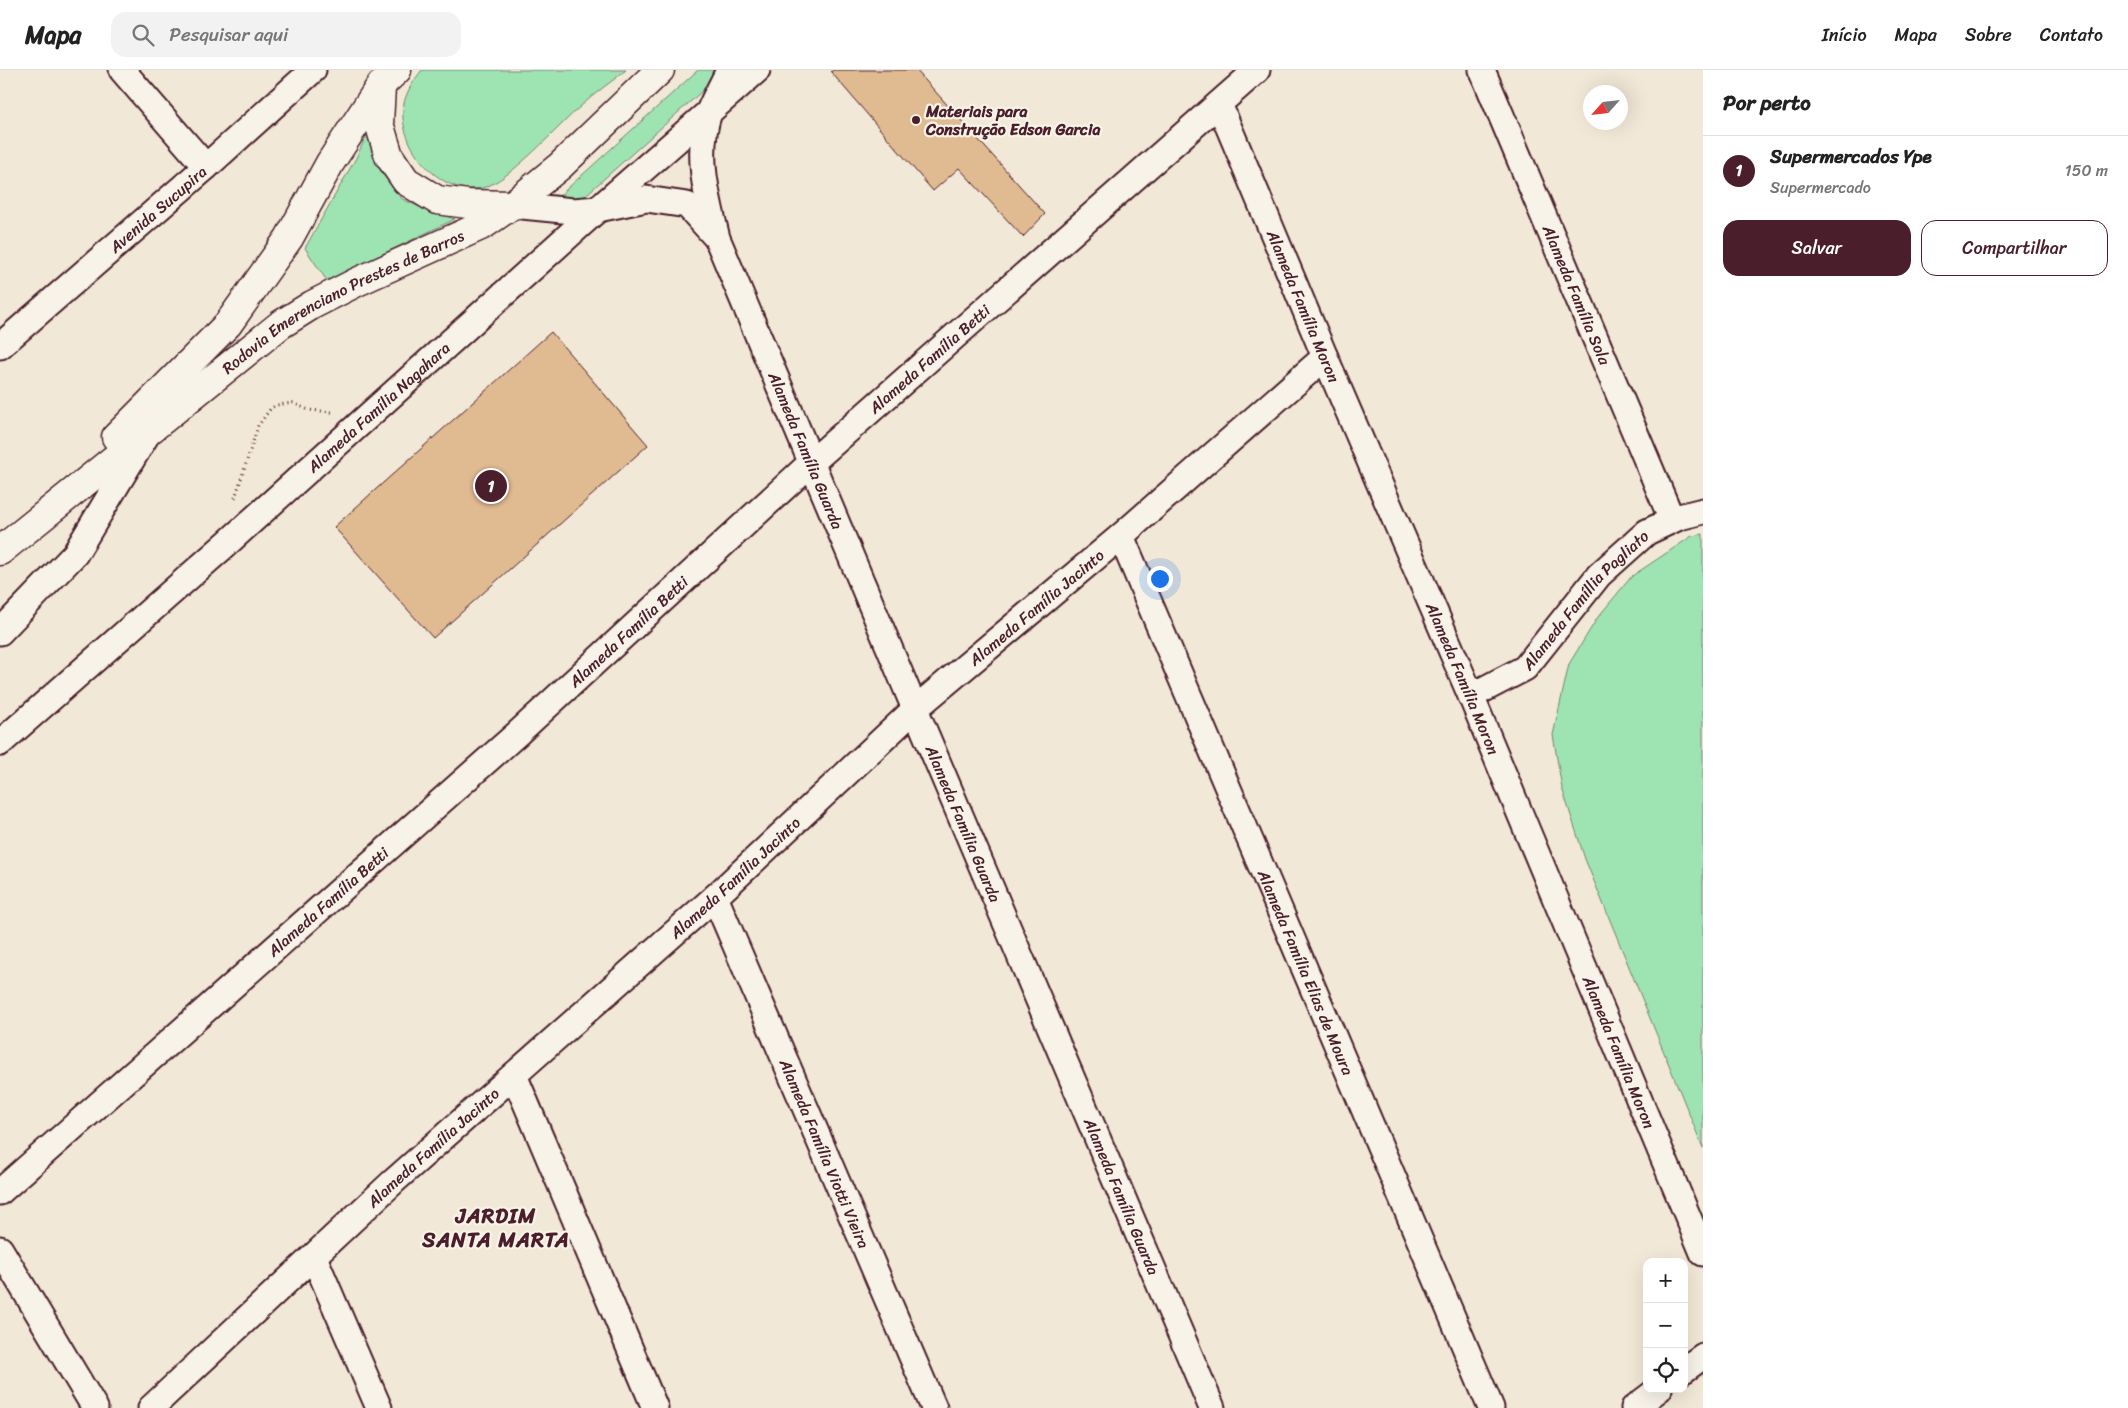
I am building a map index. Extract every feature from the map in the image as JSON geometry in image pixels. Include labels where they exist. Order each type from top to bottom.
[{"type":"main road","name":"Rodovia Emerenciano Prestes de Barros","points":[[0,551],[280,325],[312,305],[357,282],[483,225],[512,205],[560,166],[660,70]]},
{"type":"main road","name":"Rodovia Emerenciano Prestes de Barros","points":[[22,532],[228,324],[289,238],[330,163],[389,78]]},
{"type":"main road","points":[[389,78],[379,123],[389,156],[406,180],[437,200],[468,204],[512,205]]},
{"type":"street","points":[[122,70],[206,167]]},
{"type":"street","name":"Avenida Sucupira","points":[[3,336],[206,167],[313,70]]},
{"type":"street","points":[[709,113],[729,70]]},
{"type":"street","name":"Alameda Família Nagahara","points":[[0,743],[598,209],[758,70]]},
{"type":"street","name":"Alameda Família Betti","points":[[0,1192],[518,733],[812,462],[1257,70]]},
{"type":"street","name":"Alameda Família Sola","points":[[1482,70],[1672,520]]},
{"type":"street","name":"Alameda Família Moron","points":[[1219,104],[1325,357],[1471,696],[1703,1253]]},
{"type":"street","name":"Alameda Família Guarda","points":[[709,113],[703,150],[704,184],[717,238],[1212,1408]]},
{"type":"street","name":"Alameda Família Guarda","points":[[512,205],[573,211],[598,209],[646,199],[688,205],[717,238]]},
{"type":"street","name":"Alameda Família Jacinto","points":[[151,1408],[394,1181],[715,897],[915,709],[1121,536],[1325,357]]},
{"type":"street","points":[[0,632],[75,554],[151,428]]},
{"type":"street","name":"Alameda Famíllia Pagliato","points":[[1471,696],[1525,668],[1599,575],[1647,532],[1672,520],[1703,511]]},
{"type":"street","name":"Alameda Família Elias de Moura","points":[[1121,536],[1491,1408]]},
{"type":"street","name":"Alameda Família Viotti Vieira","points":[[715,897],[934,1408]]},
{"type":"street","points":[[514,1075],[655,1408]]},
{"type":"street","points":[[0,1249],[95,1408]]},
{"type":"street","points":[[314,1257],[379,1408]]},
{"type":"street","points":[[1688,1367],[1703,1356]]},
{"type":"street","points":[[1634,1408],[1654,1393]]},
{"type":"path","points":[[234,503],[258,426],[271,408],[277,405],[293,403],[309,410],[370,414]]},
{"type":"green space","points":[[422,70],[626,70],[586,101],[506,175],[493,184],[471,189],[460,188],[439,178],[422,162],[410,143],[404,123],[404,105],[410,88]]},
{"type":"green space","points":[[698,70],[714,70],[719,76],[577,203],[558,197]]},
{"type":"green space","points":[[370,128],[372,154],[383,175],[402,199],[428,211],[455,219],[327,281],[305,248],[356,158]]},
{"type":"green space","points":[[1703,534],[1703,1148],[1585,859],[1562,788],[1553,735],[1569,664],[1598,617],[1632,576],[1692,536]]},
{"type":"building","name":"Materiais para Construção Edson Garcia","points":[[833,70],[916,70],[1045,214],[1023,237],[959,168],[933,191],[831,72]]},
{"type":"building","points":[[551,332],[648,445],[433,638],[334,527]]},
{"type":"place","name":"Materiais para Construção Edson Garcia","points":[[916,120]]},
{"type":"place","name":"Supermercados Ype","points":[[491,486]]},
{"type":"district","name":"JARDIM SANTA MARTA","points":[[496,1228]]}]
